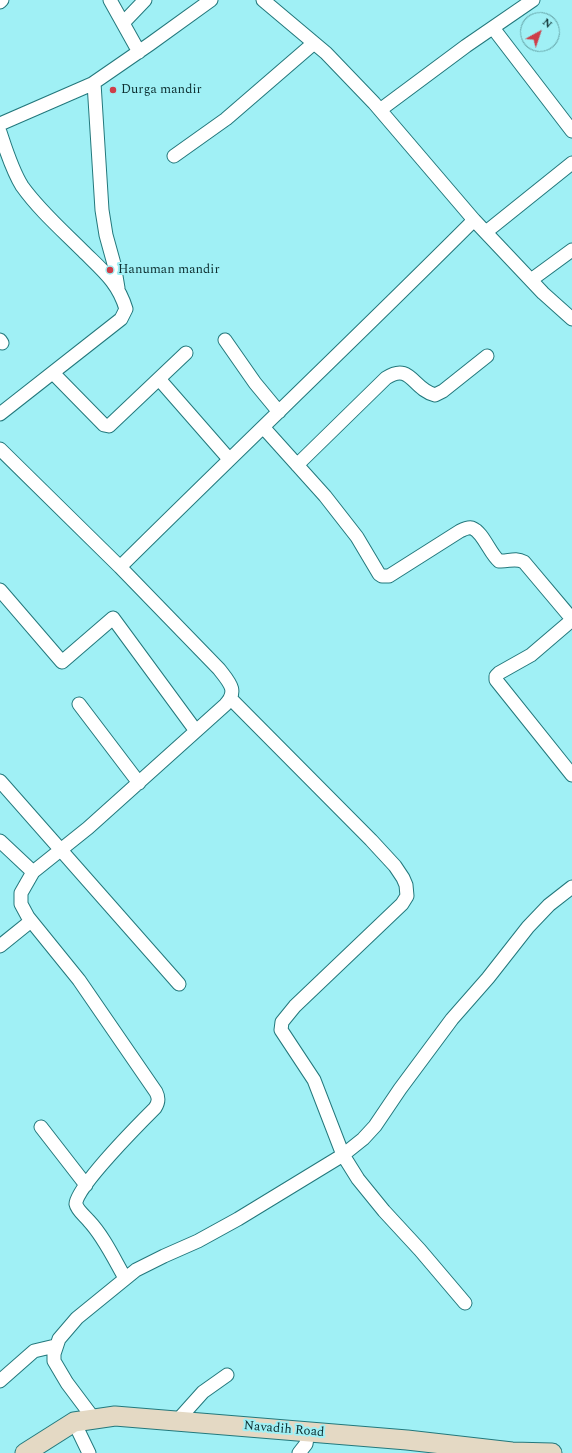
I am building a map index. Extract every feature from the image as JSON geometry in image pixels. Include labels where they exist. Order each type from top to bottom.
[{"type":"main road","name":"Navadih Road","points":[[25,1453],[74,1422],[115,1416],[407,1440],[488,1451],[552,1453]]},
{"type":"street","points":[[110,0],[139,52]]},
{"type":"street","points":[[123,23],[145,0]]},
{"type":"street","points":[[0,124],[94,83],[211,0]]},
{"type":"street","points":[[263,0],[326,54],[380,110],[474,220],[531,280],[572,319]]},
{"type":"street","points":[[380,110],[533,0]]},
{"type":"street","points":[[493,28],[572,132]]},
{"type":"street","points":[[174,156],[226,119],[314,44]]},
{"type":"street","points":[[94,83],[102,210],[118,288]]},
{"type":"street","points":[[0,132],[14,170],[22,185],[33,200],[105,272],[122,295],[126,309],[121,319],[0,414]]},
{"type":"street","points":[[486,232],[572,163]]},
{"type":"street","points":[[120,567],[229,459],[336,358],[474,220]]},
{"type":"street","points":[[531,280],[572,250]]},
{"type":"street","points":[[225,340],[255,383],[279,412]]},
{"type":"street","points":[[53,373],[107,426],[112,424],[186,353]]},
{"type":"street","points":[[297,465],[386,378],[393,373],[401,372],[428,394],[435,395],[443,391],[487,356]]},
{"type":"street","points":[[159,379],[229,459]]},
{"type":"street","points":[[263,427],[325,496],[357,537],[379,574],[382,576],[389,576],[467,528],[473,528],[478,533],[498,561],[519,559],[524,562],[572,620],[531,655],[499,673],[496,676],[496,680],[572,775]]},
{"type":"street","points":[[0,450],[120,567],[219,669],[232,689],[231,699],[88,828],[33,872],[21,893],[21,904],[31,921],[80,980],[123,1042],[158,1097],[158,1103],[155,1108],[132,1130],[76,1199],[78,1208],[96,1228],[125,1278]]},
{"type":"street","points":[[0,590],[62,662],[113,618],[196,731]]},
{"type":"street","points":[[231,699],[371,840],[395,866],[406,885],[407,896],[402,904],[295,1006],[282,1022],[281,1030],[314,1080],[343,1155],[369,1194],[466,1303]]},
{"type":"street","points":[[78,704],[139,783]]},
{"type":"street","points":[[0,781],[179,984]]},
{"type":"street","points":[[0,841],[33,872]]},
{"type":"street","points":[[94,1419],[59,1371],[54,1361],[55,1346],[77,1318],[136,1270],[198,1241],[238,1219],[343,1155],[363,1139],[375,1126],[400,1089],[452,1019],[488,978],[528,928],[549,905],[572,886]]},
{"type":"street","points":[[0,946],[31,921]]},
{"type":"street","points":[[41,1126],[86,1185]]},
{"type":"street","points":[[0,1381],[34,1351],[55,1346]]},
{"type":"street","points":[[177,1421],[203,1392],[227,1375]]},
{"type":"street","points":[[74,1422],[89,1453]]},
{"type":"street","points":[[299,1453],[306,1444],[308,1432]]},
{"type":"place","name":"Durga mandir","points":[[113,90]]},
{"type":"place","name":"Hanuman mandir","points":[[110,270]]}]
